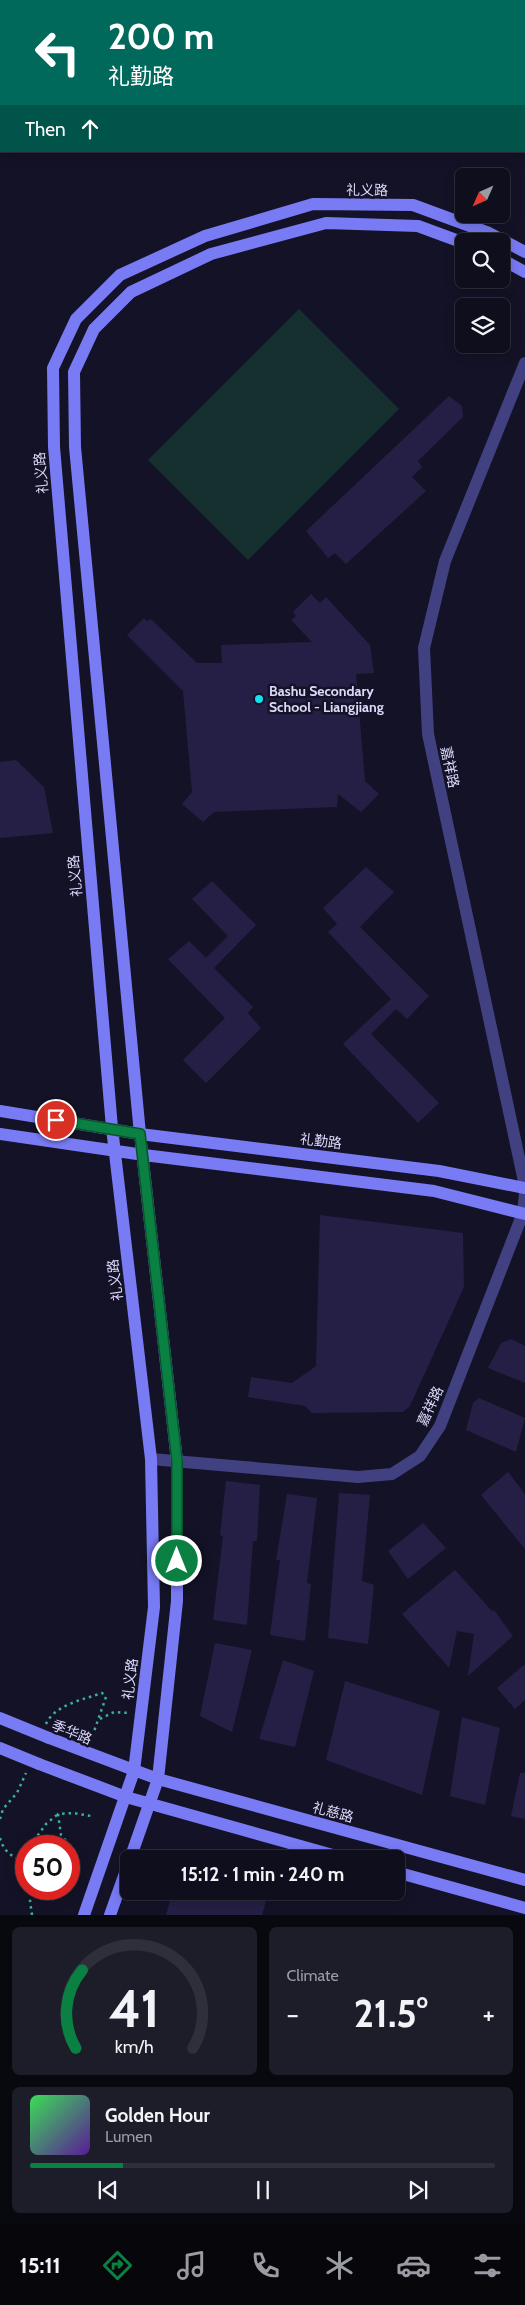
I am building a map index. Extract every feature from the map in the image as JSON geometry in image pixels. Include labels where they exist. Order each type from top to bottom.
[{"type":"main road","name":"礼义路","points":[[84,1915],[134,1771],[154,1607],[151,1459],[112,1128],[54,447],[53,368],[76,319],[120,275],[205,236],[313,204],[413,205],[490,233],[525,252]]},
{"type":"main road","points":[[133,1850],[158,1779],[177,1601],[177,1461],[144,1155],[140,1134],[74,446],[74,372],[94,329],[131,292],[211,254],[326,223],[418,226],[455,239]]},
{"type":"main road","points":[[510,264],[525,272]]},
{"type":"main road","name":"礼勤路","points":[[0,1111],[140,1134],[439,1170],[525,1187]]},
{"type":"main road","points":[[0,1134],[144,1155],[434,1191],[524,1214]]},
{"type":"main road","name":"季华路","points":[[0,1718],[134,1771]]},
{"type":"main road","points":[[0,1748],[126,1798],[315,1850]]},
{"type":"main road","name":"礼慈路","points":[[134,1771],[525,1880]]},
{"type":"main road","points":[[405,1875],[525,1908]]},
{"type":"main road","points":[[110,1915],[120,1887]]},
{"type":"street","name":"嘉祥路","points":[[525,363],[445,561],[424,648],[428,734],[525,1187]]},
{"type":"street","name":"嘉祥路","points":[[151,1459],[358,1477],[392,1474],[420,1456],[440,1426],[524,1214],[525,1193]]},
{"type":"path","points":[[100,1719],[114,1712],[140,1713]]},
{"type":"path","points":[[38,1835],[46,1824],[58,1814],[73,1813],[91,1816]]},
{"type":"path","points":[[58,1814],[61,1835]]},
{"type":"path","points":[[0,1838],[2,1846],[15,1858]]},
{"type":"path","points":[[31,1900],[32,1915]]},
{"type":"green space","points":[[299,309],[399,409],[248,560],[148,460]]},
{"type":"building","points":[[449,396],[462,406],[463,417],[418,461],[422,467],[412,477],[426,491],[346,564],[335,553],[328,558],[306,531]]},
{"type":"building","points":[[311,594],[320,603],[326,597],[370,645],[374,673],[356,674],[365,781],[379,794],[361,812],[338,794],[337,807],[214,812],[203,822],[182,804],[192,792],[183,691],[127,635],[144,618],[147,621],[151,619],[197,663],[222,663],[221,645],[312,642],[291,620],[296,616],[293,612]]},
{"type":"building","points":[[16,760],[44,787],[53,833],[0,838],[0,762]]},
{"type":"building","points":[[366,867],[394,892],[360,927],[429,996],[407,1019],[396,1009],[371,1034],[439,1103],[418,1123],[343,1044],[391,999],[328,932],[337,924],[323,908]]},
{"type":"building","points":[[212,881],[256,925],[214,968],[253,1007],[248,1013],[261,1028],[206,1083],[183,1060],[225,1018],[168,959],[189,941],[206,958],[228,936],[192,899]]},
{"type":"building","points":[[320,1215],[463,1233],[464,1287],[410,1406],[403,1412],[312,1413],[305,1406],[248,1397],[251,1377],[292,1383],[316,1366]]},
{"type":"building","points":[[511,1339],[525,1346],[525,1383],[488,1368],[501,1343]]},
{"type":"building","points":[[479,1398],[525,1418],[516,1452],[466,1430],[473,1403]]},
{"type":"building","points":[[508,1472],[525,1494],[525,1549],[481,1495]]},
{"type":"building","points":[[226,1481],[260,1485],[257,1541],[253,1541],[247,1625],[213,1620],[223,1536],[220,1535]]},
{"type":"building","points":[[339,1493],[370,1495],[362,1581],[374,1585],[368,1644],[328,1638]]},
{"type":"building","points":[[287,1494],[317,1498],[307,1583],[311,1584],[305,1641],[270,1635],[280,1560],[276,1560]]},
{"type":"building","points":[[423,1523],[446,1548],[408,1579],[388,1551]]},
{"type":"building","points":[[455,1570],[492,1611],[494,1610],[513,1636],[468,1676],[474,1634],[457,1631],[449,1668],[402,1614]]},
{"type":"building","points":[[215,1643],[252,1650],[232,1732],[200,1716]]},
{"type":"building","points":[[283,1660],[314,1671],[295,1747],[259,1739]]},
{"type":"building","points":[[525,1664],[525,1700],[515,1709],[497,1688]]},
{"type":"building","points":[[345,1681],[440,1711],[422,1795],[326,1760]]},
{"type":"building","points":[[462,1717],[500,1728],[485,1805],[450,1796]]},
{"type":"building","points":[[520,1773],[525,1773],[525,1819],[511,1816]]},
{"type":"building","points":[[170,1900],[266,1900],[262,1915],[166,1915]]},
{"type":"place","name":"Bashu Secondary School - Liangjiang","points":[[259,699]]},
{"type":"route","points":[[56,1120],[140,1134],[144,1155],[177,1461],[177,1561]]}]
